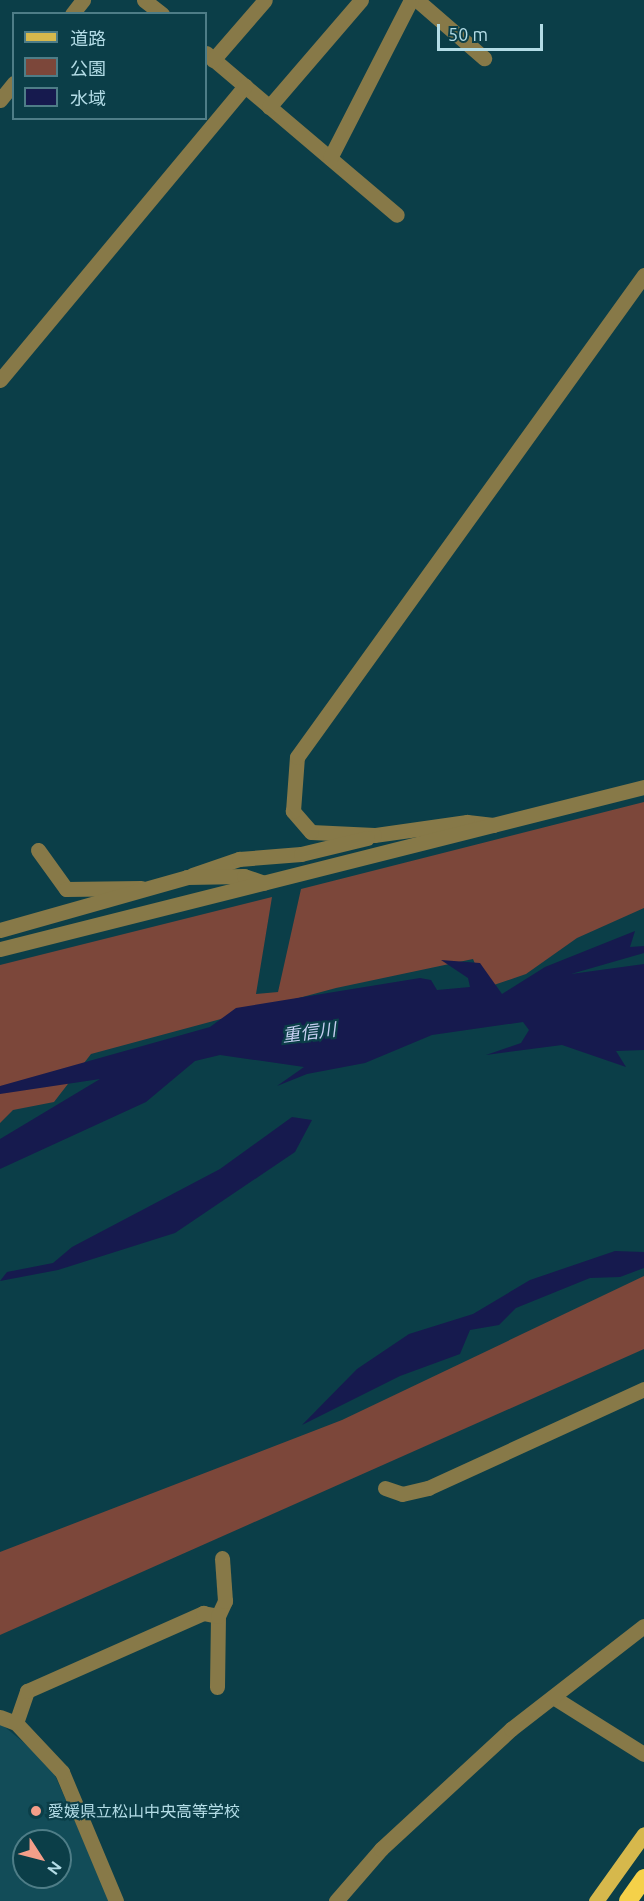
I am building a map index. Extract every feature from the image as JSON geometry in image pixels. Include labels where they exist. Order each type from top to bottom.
[{"type":"highway","points":[[628,1901],[644,1878]]},
{"type":"highway","points":[[638,1901],[644,1890]]},
{"type":"main road","points":[[596,1901],[644,1834]]},
{"type":"street","points":[[74,12],[83,0]]},
{"type":"street","points":[[144,0],[163,8]]},
{"type":"street","points":[[265,0],[209,57],[397,215]]},
{"type":"street","points":[[269,107],[361,0]]},
{"type":"street","points":[[330,158],[411,0]]},
{"type":"street","points":[[417,0],[484,58]]},
{"type":"street","points":[[0,100],[12,86]]},
{"type":"street","points":[[0,380],[245,86]]},
{"type":"street","points":[[374,835],[303,828],[293,812],[297,757],[644,275]]},
{"type":"street","points":[[0,949],[644,788]]},
{"type":"street","points":[[0,930],[150,888],[239,859],[301,855],[374,835],[467,822],[493,825]]},
{"type":"street","points":[[38,850],[66,889],[150,888]]},
{"type":"street","points":[[187,877],[244,876],[264,883]]},
{"type":"street","points":[[385,1488],[402,1494],[428,1488],[644,1389]]},
{"type":"street","points":[[217,1687],[218,1616],[225,1601],[222,1558]]},
{"type":"street","points":[[16,1723],[27,1690],[203,1613],[218,1616]]},
{"type":"street","points":[[336,1901],[381,1849],[460,1775],[553,1697],[644,1626]]},
{"type":"street","points":[[553,1697],[644,1754]]},
{"type":"street","points":[[0,1717],[16,1723],[62,1773],[116,1901]]},
{"type":"shaded area","name":"愛媛県立松山中央高等学校","points":[[0,1723],[50,1764],[110,1901],[0,1901]]},
{"type":"green space","points":[[644,802],[644,908],[577,938],[526,974],[485,988],[473,959],[336,988],[91,1054],[54,1102],[13,1110],[0,1123],[0,965],[272,897],[256,994],[278,992],[301,889]]},
{"type":"green space","points":[[644,1276],[644,1349],[0,1635],[0,1552],[342,1420]]},
{"type":"water","name":"重信川","points":[[635,931],[630,947],[644,946],[644,953],[571,974],[644,964],[644,1050],[616,1051],[626,1067],[562,1045],[486,1055],[521,1043],[529,1030],[523,1022],[432,1035],[365,1063],[307,1074],[277,1086],[304,1067],[220,1055],[195,1061],[146,1102],[0,1169],[0,1139],[100,1079],[0,1094],[0,1086],[210,1027],[236,1008],[420,978],[431,980],[437,990],[470,987],[468,978],[441,960],[480,963],[502,994],[545,967]]},
{"type":"water","points":[[292,1117],[312,1120],[295,1152],[175,1233],[58,1270],[0,1281],[7,1272],[53,1263],[72,1247],[220,1169]]},
{"type":"water","points":[[615,1251],[644,1252],[644,1268],[620,1277],[590,1278],[516,1308],[499,1325],[470,1330],[460,1354],[400,1376],[302,1425],[357,1369],[409,1334],[473,1314],[530,1280]]},
{"type":"place","name":"愛媛県立松山中央高等学校","points":[[36,1811]]}]
